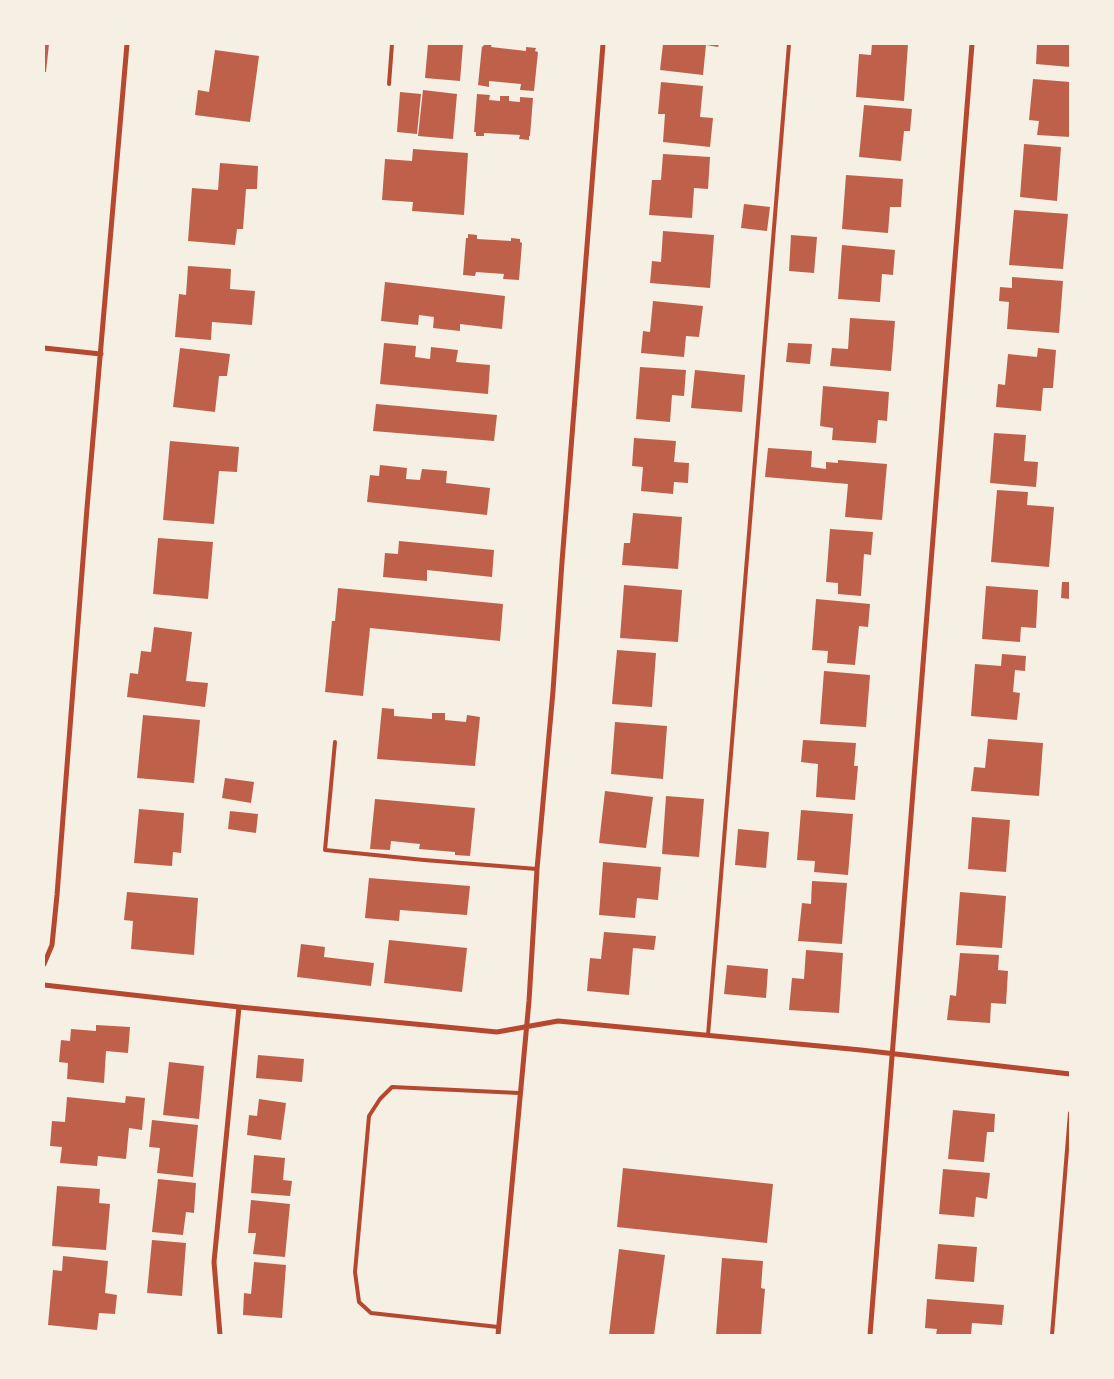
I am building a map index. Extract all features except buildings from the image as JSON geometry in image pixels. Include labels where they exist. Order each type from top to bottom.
[{"type":"street","points":[[44,964],[52,945],[57,895],[88,499],[127,44]]},
{"type":"street","points":[[498,1335],[526,1028],[603,44]]},
{"type":"street","points":[[870,1335],[972,44]]},
{"type":"street","points":[[44,348],[101,354]]},
{"type":"street","points":[[44,985],[239,1007],[497,1032],[558,1021],[892,1054],[1070,1074]]},
{"type":"street","points":[[220,1335],[214,1262],[239,1007]]},
{"type":"lane","points":[[389,84],[392,44]]},
{"type":"lane","points":[[708,1035],[789,44]]},
{"type":"lane","points":[[335,742],[325,850],[537,869]]},
{"type":"lane","points":[[498,1327],[371,1313],[359,1302],[354,1272],[369,1116],[380,1099],[392,1087],[519,1093]]},
{"type":"lane","points":[[1052,1335],[1070,1113]]}]
